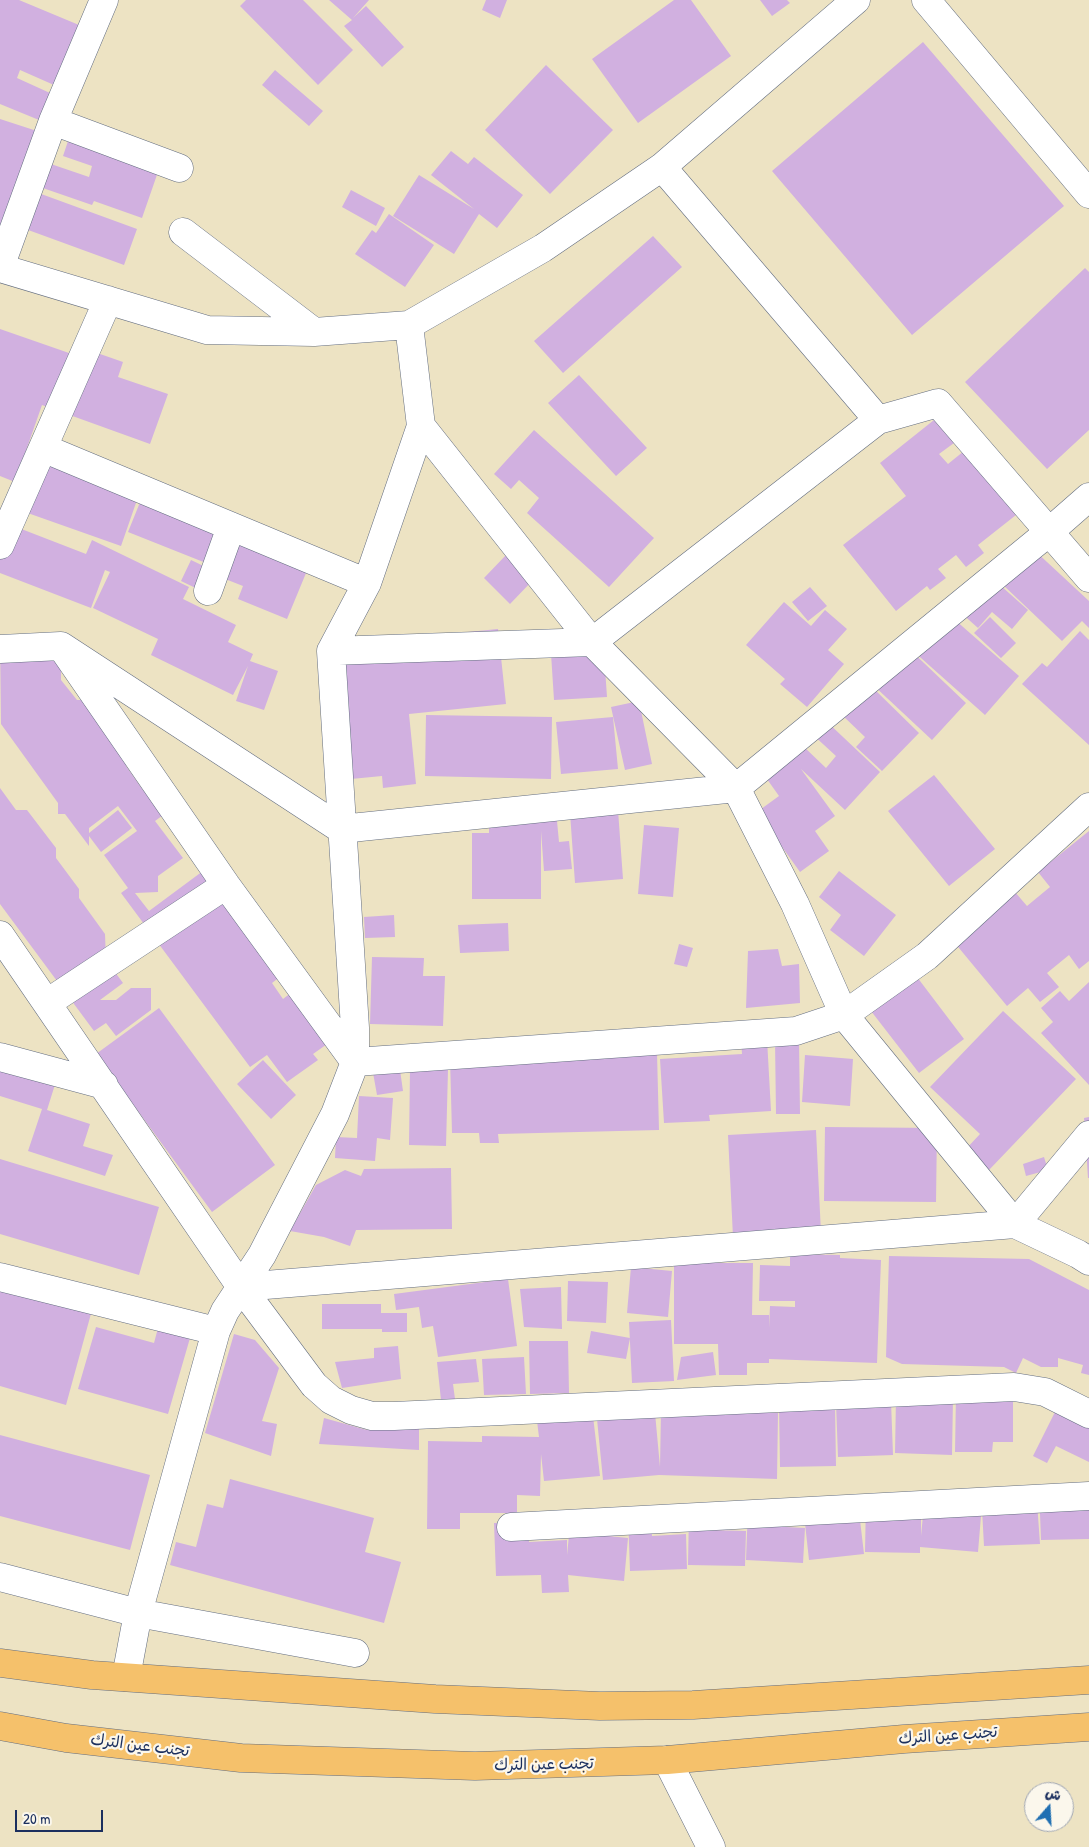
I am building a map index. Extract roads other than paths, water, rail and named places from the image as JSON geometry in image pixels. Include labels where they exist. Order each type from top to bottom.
[{"type":"highway","points":[[0,1663],[92,1675],[435,1699],[600,1706],[692,1705],[1089,1680]]},
{"type":"highway","name":"تجنب عين الترك","points":[[0,1726],[66,1738],[242,1758],[475,1766],[667,1760],[904,1739],[1089,1727]]},
{"type":"street","points":[[104,0],[54,122],[0,268],[207,330],[314,332],[409,325],[543,248],[662,167],[856,0]]},
{"type":"street","points":[[926,0],[1089,194]]},
{"type":"street","points":[[54,122],[179,168]]},
{"type":"street","points":[[662,167],[878,420]]},
{"type":"street","points":[[183,232],[314,332]]},
{"type":"street","points":[[0,545],[108,300]]},
{"type":"street","points":[[126,1677],[138,1613],[216,1331],[225,1310],[262,1255],[335,1114],[355,1062],[355,1028],[331,651],[367,583],[421,426],[409,325]]},
{"type":"street","points":[[331,651],[592,642],[878,420],[938,403],[1089,578]]},
{"type":"street","points":[[421,426],[592,642],[736,788],[795,904],[844,1015],[1015,1224],[1078,1254],[1089,1262]]},
{"type":"street","points":[[43,448],[367,583]]},
{"type":"street","points":[[3,641],[61,646],[341,828],[736,788],[1049,532],[1089,497]]},
{"type":"street","points":[[208,591],[230,527]]},
{"type":"street","points":[[61,646],[226,885],[355,1062]]},
{"type":"street","points":[[355,1062],[796,1031],[844,1015],[927,956],[1089,808]]},
{"type":"street","points":[[47,1003],[226,885]]},
{"type":"street","points":[[0,935],[241,1287],[314,1385],[331,1400],[344,1407],[372,1416],[1014,1387],[1045,1392],[1089,1414]]},
{"type":"street","points":[[0,1057],[104,1085]]},
{"type":"street","points":[[241,1287],[1015,1224],[1089,1135]]},
{"type":"street","points":[[0,1277],[216,1331]]},
{"type":"street","points":[[511,1527],[1089,1496]]},
{"type":"street","points":[[0,1577],[138,1613],[356,1652]]},
{"type":"street","points":[[667,1760],[711,1847]]}]
